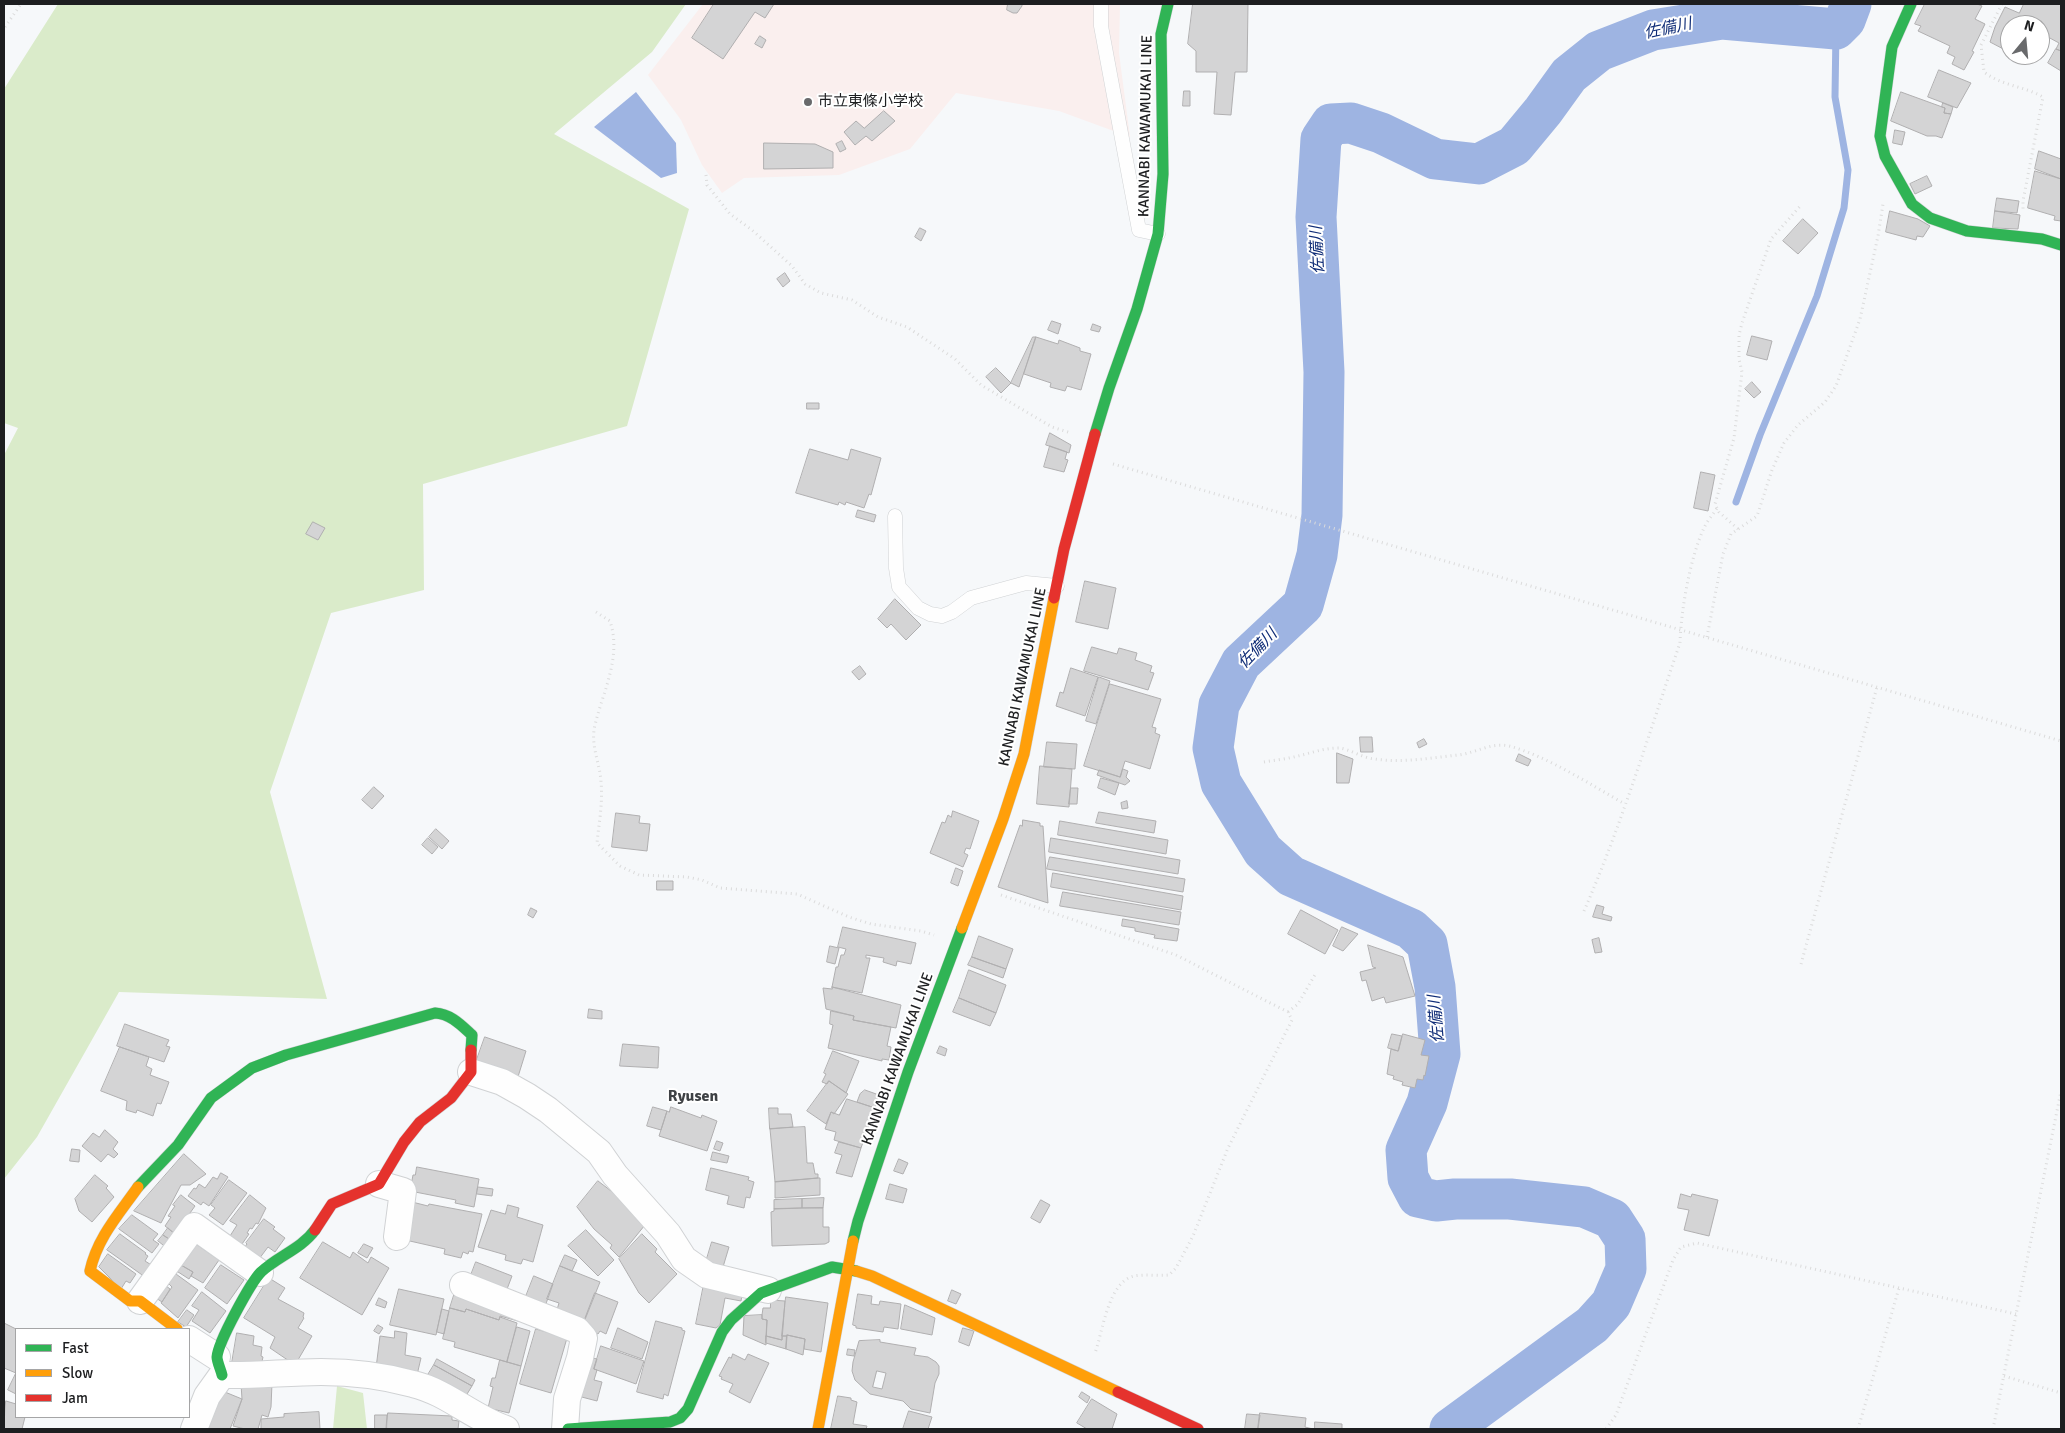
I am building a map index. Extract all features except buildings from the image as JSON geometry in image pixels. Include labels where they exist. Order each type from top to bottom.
[{"type":"street","name":"KANNABI KAWAMUKAI LINE","points":[[818,1429],[847,1268],[858,1221],[877,1161],[1003,819],[1024,754],[1057,586],[1088,457],[1158,234],[1163,174],[1161,34],[1168,4]]},
{"type":"street","points":[[1910,4],[1892,47],[1880,136],[1885,156],[1912,204],[1930,218],[1966,231],[2042,239],[2061,245]]},
{"type":"street","points":[[175,1328],[140,1301],[130,1301],[90,1271],[92,1257],[101,1238],[138,1187],[178,1146],[211,1098],[252,1068],[286,1055],[417,1017],[437,1013],[454,1021],[472,1036],[473,1044],[469,1057],[471,1072],[451,1098],[415,1128],[404,1142],[379,1184],[332,1204],[311,1235],[297,1248],[286,1253],[260,1273],[228,1326],[219,1366],[194,1429]]},
{"type":"street","points":[[471,1072],[502,1082],[527,1096],[548,1110],[599,1152],[615,1176],[668,1234],[684,1259],[707,1275],[768,1290]]},
{"type":"street","points":[[379,1184],[403,1191],[397,1237]]},
{"type":"street","points":[[140,1301],[194,1226],[260,1273]]},
{"type":"street","points":[[463,1285],[577,1330],[584,1338],[580,1358],[567,1399],[566,1429],[657,1424],[680,1418],[694,1398],[722,1332],[731,1320],[761,1293],[818,1270],[832,1267],[847,1268],[872,1276],[1198,1429]]},
{"type":"street","points":[[190,1340],[219,1366],[322,1372],[406,1382],[430,1390],[482,1420],[506,1429]]},
{"type":"lane","points":[[1101,4],[1101,26],[1139,230],[1158,234]]},
{"type":"lane","points":[[895,516],[896,568],[899,587],[918,608],[930,614],[942,616],[952,612],[971,598],[1026,583],[1057,586]]},
{"type":"path","points":[[5,27],[21,4]]},
{"type":"path","points":[[2002,4],[1982,45],[1984,72],[2000,82],[2032,91],[2043,97],[2023,201],[2023,220],[2030,238]]},
{"type":"path","points":[[706,175],[707,185],[730,214],[752,230],[792,266],[806,284],[821,293],[852,300],[878,317],[907,327],[955,359],[981,385],[1052,427],[1094,440]]},
{"type":"path","points":[[1707,636],[1723,554],[1731,534],[1757,516],[1772,470],[1784,443],[1798,425],[1825,402],[1836,386],[1860,319],[1884,202],[1899,182]]},
{"type":"path","points":[[1738,529],[1719,512],[1715,504],[1734,438],[1742,372],[1739,359],[1740,329],[1771,239],[1802,204]]},
{"type":"path","points":[[1088,457],[1707,636],[2061,741]]},
{"type":"path","points":[[1584,911],[1600,875],[1680,643],[1680,629],[1694,558],[1705,527],[1717,508]]},
{"type":"path","points":[[596,612],[610,621],[613,630],[614,655],[610,675],[594,726],[594,744],[601,778],[602,796],[596,843],[608,855],[620,866],[638,875],[686,876],[702,880],[720,888],[797,894],[864,922],[922,931],[956,943]]},
{"type":"path","points":[[1801,964],[1876,687]]},
{"type":"path","points":[[1264,762],[1319,750],[1341,748],[1365,758],[1425,760],[1468,754],[1492,745],[1508,746],[1524,751],[1564,770],[1625,804]]},
{"type":"path","points":[[978,888],[1176,955],[1288,1012],[1292,1020],[1228,1148],[1193,1236],[1176,1268],[1169,1275],[1134,1276],[1123,1281],[1114,1294],[1096,1351],[1084,1376]]},
{"type":"path","points":[[1288,1012],[1298,1004],[1316,973]]},
{"type":"path","points":[[1993,1429],[2061,1091]]},
{"type":"path","points":[[1606,1429],[1616,1415],[1673,1260],[1680,1247],[1697,1243],[1713,1246],[2016,1314]]},
{"type":"path","points":[[1858,1429],[1899,1288]]},
{"type":"path","points":[[2004,1376],[2061,1393]]},
{"type":"shaded area","name":"市立東條小学校","points":[[703,4],[1120,4],[1119,53],[1130,137],[1059,111],[956,93],[910,149],[839,175],[744,178],[722,193],[702,165],[681,120],[648,75]]},
{"type":"green space","points":[[58,4],[686,4],[652,52],[554,134],[689,209],[627,426],[423,484],[424,590],[331,613],[270,792],[327,999],[119,992],[37,1137],[4,1179],[4,455],[18,428],[4,423],[4,89]]},
{"type":"green space","points":[[337,1386],[363,1393],[367,1429],[333,1429]]},
{"type":"water","points":[[636,92],[676,143],[677,173],[661,178],[594,127]]},
{"type":"waterway","name":"佐備川","points":[[1450,1429],[1592,1325],[1611,1304],[1626,1269],[1625,1239],[1612,1219],[1584,1207],[1510,1199],[1436,1201],[1418,1197],[1408,1178],[1406,1150],[1427,1103],[1440,1054],[1435,987],[1427,944],[1411,929],[1291,876],[1263,851],[1221,783],[1213,748],[1219,705],[1241,663],[1303,605],[1317,555],[1322,515],[1324,372],[1316,217],[1321,139],[1331,124],[1351,123],[1381,133],[1435,159],[1479,164],[1514,146],[1569,75],[1599,51],[1653,30],[1722,19],[1836,29],[1845,20],[1851,4]]},
{"type":"waterway","points":[[1736,502],[1760,435],[1817,296],[1844,208],[1848,170],[1835,97],[1836,29]]},
{"type":"traffic: fast","points":[[1095,434],[1137,309],[1158,234],[1163,174],[1161,34],[1168,4]]},
{"type":"traffic: fast","points":[[1911,4],[1892,47],[1880,136],[1885,156],[1912,204],[1930,218],[1967,231],[2042,239],[2061,245]]},
{"type":"traffic: fast","points":[[853,1241],[908,1072],[962,928]]},
{"type":"traffic: fast","points":[[138,1187],[178,1145],[211,1098],[252,1068],[286,1055],[435,1013],[446,1015],[472,1035],[471,1050]]},
{"type":"traffic: fast","points":[[222,1375],[217,1359],[219,1349],[250,1287],[261,1272],[303,1242],[315,1230]]},
{"type":"traffic: fast","points":[[568,1429],[670,1422],[680,1418],[688,1409],[722,1332],[731,1320],[761,1293],[832,1267],[856,1271]]},
{"type":"traffic: slow","points":[[962,928],[1003,819],[1024,754],[1054,598]]},
{"type":"traffic: slow","points":[[138,1187],[103,1237],[90,1271],[130,1301],[140,1301],[176,1328]]},
{"type":"traffic: slow","points":[[818,1429],[853,1241]]},
{"type":"traffic: slow","points":[[856,1271],[872,1276],[1118,1392]]},
{"type":"traffic: jam","points":[[1054,598],[1064,549],[1095,434]]},
{"type":"traffic: jam","points":[[315,1230],[332,1204],[379,1184],[404,1142],[420,1122],[451,1098],[471,1072],[471,1050]]},
{"type":"traffic: jam","points":[[1118,1392],[1198,1429]]},
{"type":"place","name":"市立東條小学校","points":[[808,102]]},
{"type":"district","name":"Ryusen","points":[[693,1097]]}]
